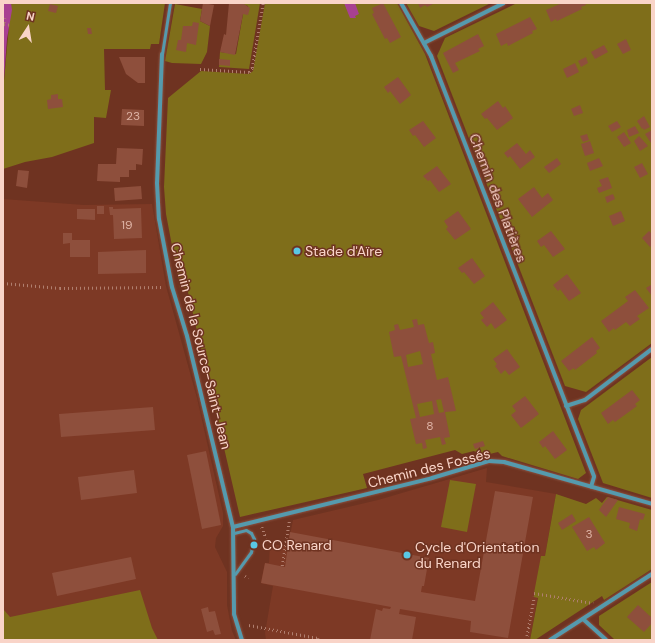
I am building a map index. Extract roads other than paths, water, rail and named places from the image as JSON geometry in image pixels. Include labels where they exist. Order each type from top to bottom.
[{"type":"street","name":"Chemin des Platières","points":[[401,3],[424,42],[594,477],[591,487]]},
{"type":"street","points":[[424,42],[504,3]]},
{"type":"street","name":"Chemin de la Source-Saint-Jean","points":[[162,54],[158,201],[172,287],[188,336],[233,527],[234,614],[242,640]]},
{"type":"street","points":[[566,406],[585,400],[652,349]]},
{"type":"street","name":"Chemin des Fossés","points":[[233,527],[432,478],[489,461],[504,462],[652,504]]},
{"type":"street","points":[[550,640],[652,574]]},
{"type":"street","points":[[583,619],[606,640]]},
{"type":"lane","points":[[162,54],[170,3]]},
{"type":"lane","points":[[234,533],[246,530],[251,533],[254,539],[251,552],[234,574]]},
{"type":"place","name":"Stade d'Aïre","points":[[297,251]]},
{"type":"place","name":"CO Renard","points":[[254,545]]},
{"type":"place","name":"Cycle d'Orientation du Renard","points":[[407,555]]}]
